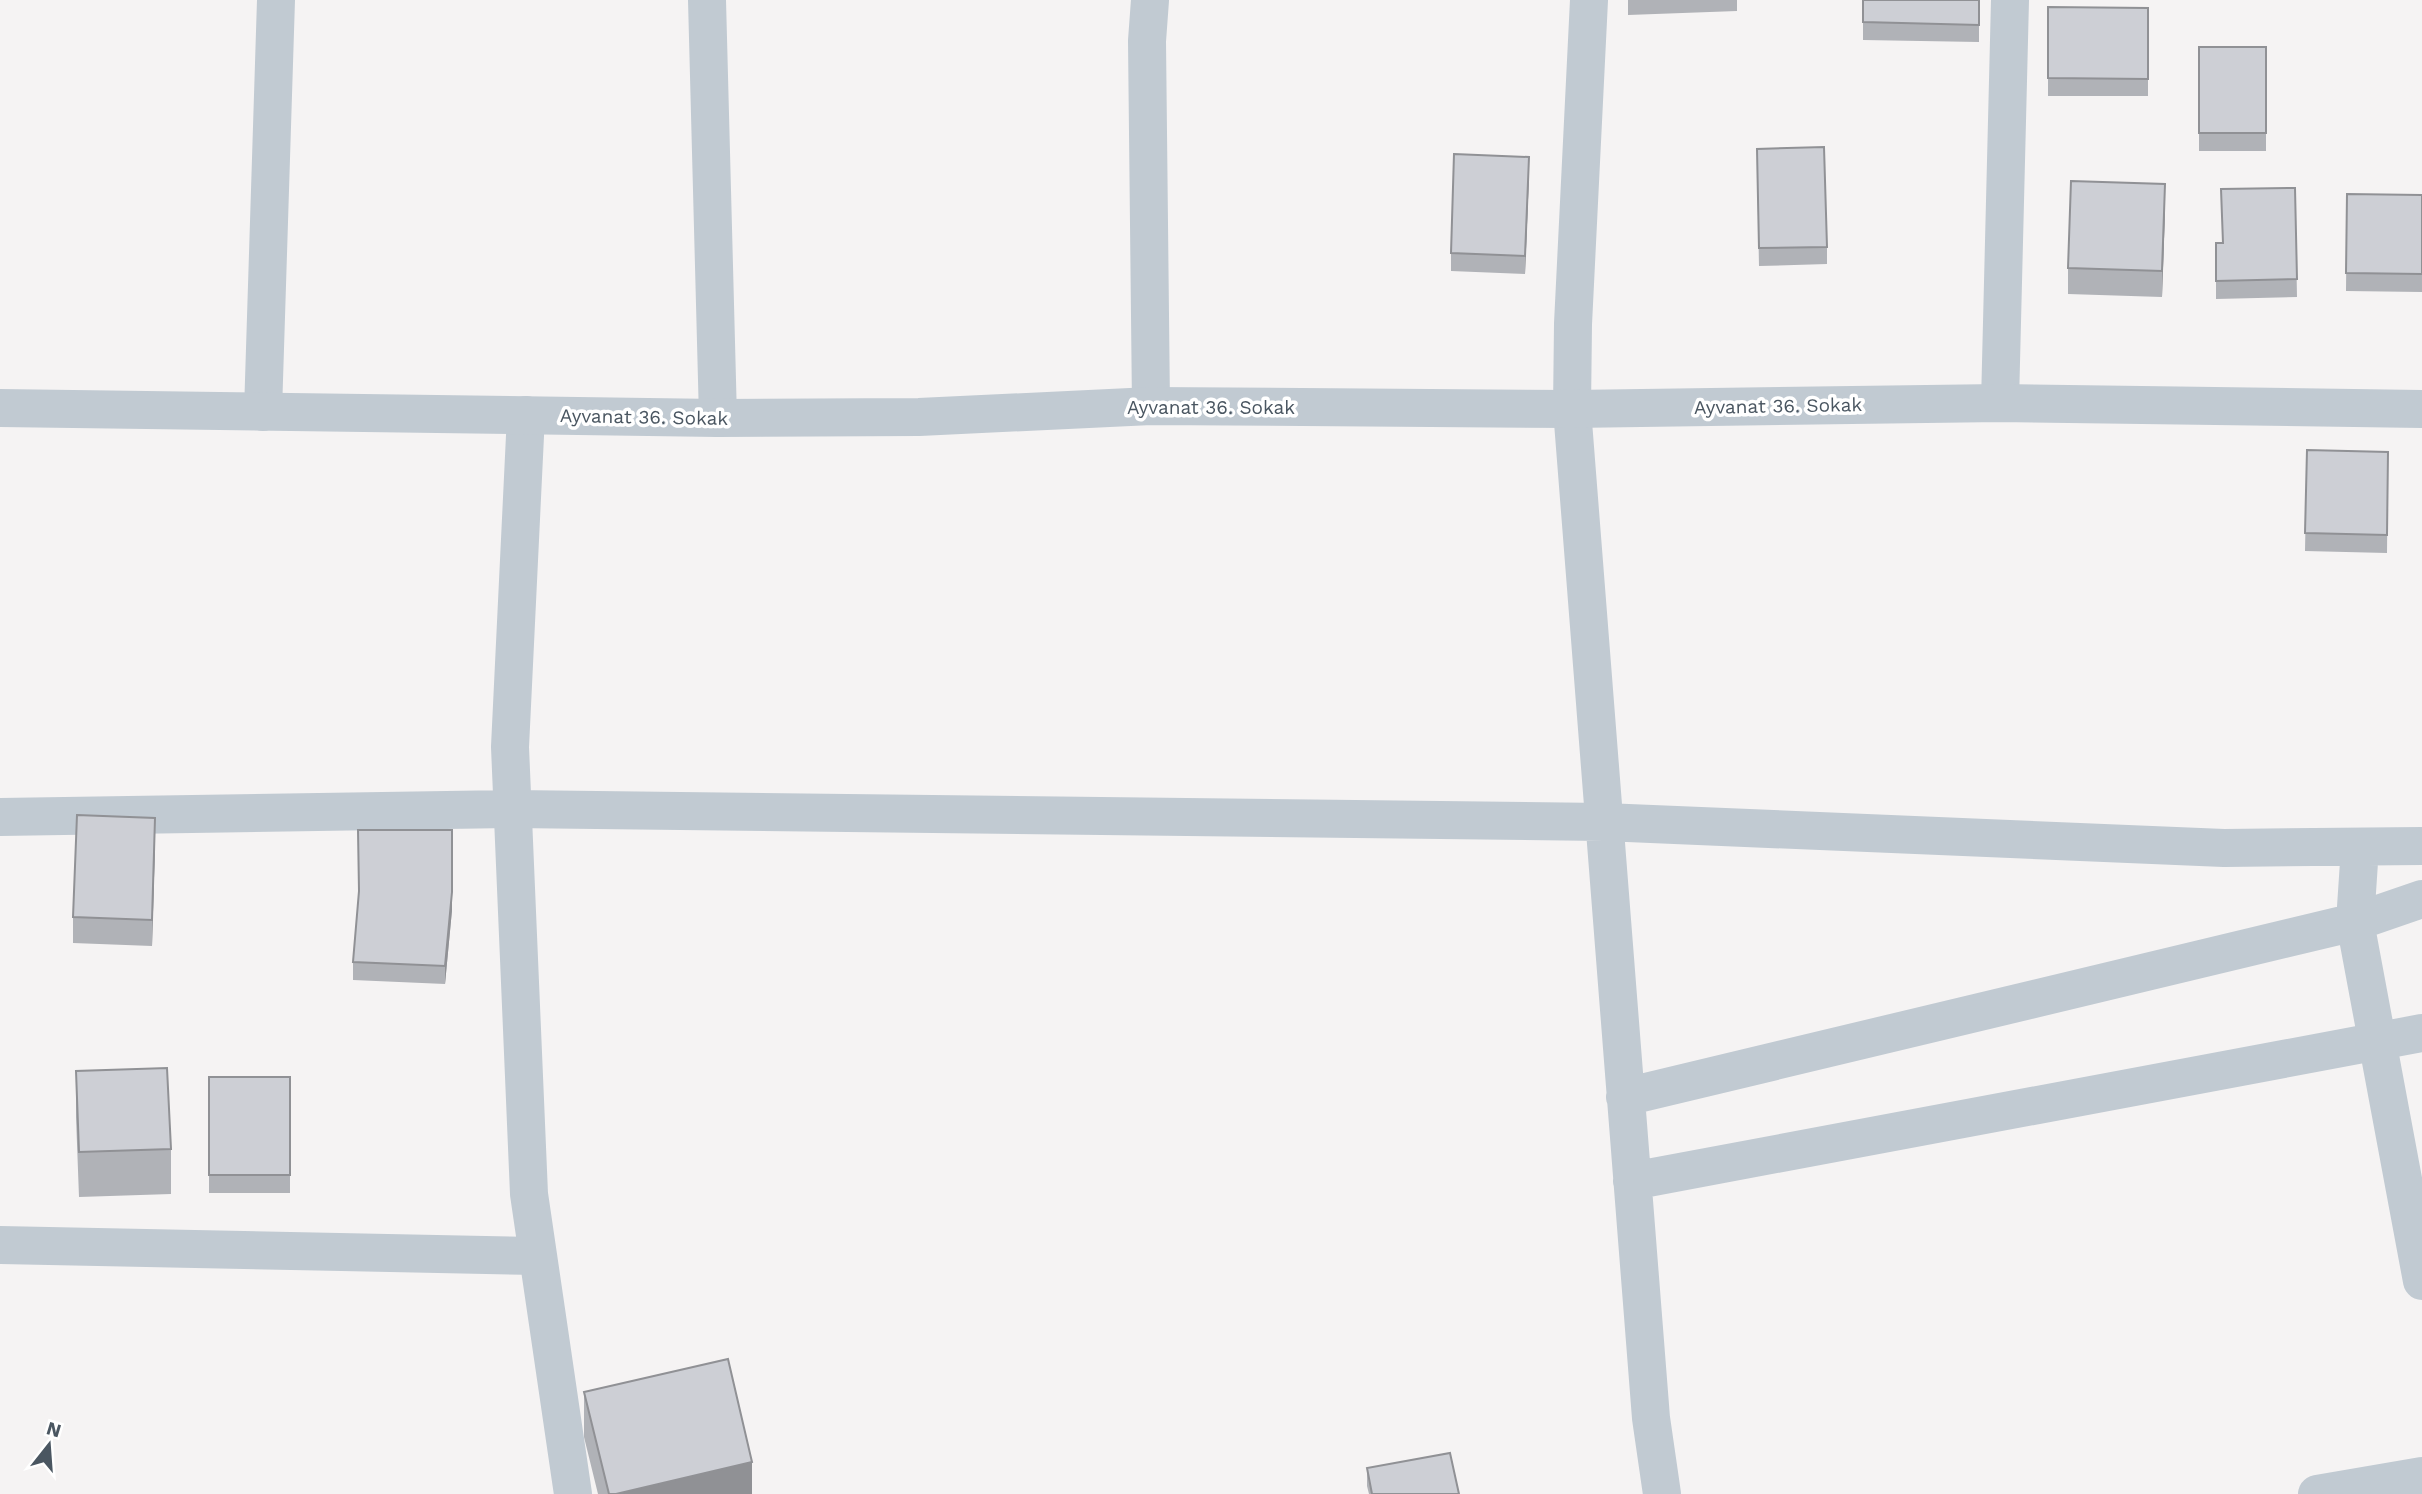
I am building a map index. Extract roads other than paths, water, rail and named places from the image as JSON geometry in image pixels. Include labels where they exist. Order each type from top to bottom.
[{"type":"street","points":[[263,412],[276,0]]},
{"type":"street","points":[[707,0],[719,418]]},
{"type":"street","points":[[1150,0],[1147,41],[1151,406]]},
{"type":"street","points":[[1589,0],[1573,324],[1572,409],[1651,1418],[1662,1494]]},
{"type":"street","points":[[2000,403],[2010,0]]},
{"type":"street","name":"Ayvanat 36. Sokak","points":[[0,408],[719,418],[919,417],[1151,406],[1572,409],[2000,403],[2422,409]]},
{"type":"street","points":[[526,415],[510,747],[529,1194],[573,1494]]},
{"type":"street","points":[[0,817],[513,809],[1604,822],[2224,848],[2422,846]]},
{"type":"street","points":[[2360,847],[2355,922],[2422,1281]]},
{"type":"street","points":[[1625,1097],[2355,922],[2422,899]]},
{"type":"street","points":[[1632,1181],[2422,1032]]},
{"type":"street","points":[[0,1245],[538,1256]]},
{"type":"street","points":[[2317,1494],[2422,1476]]}]
